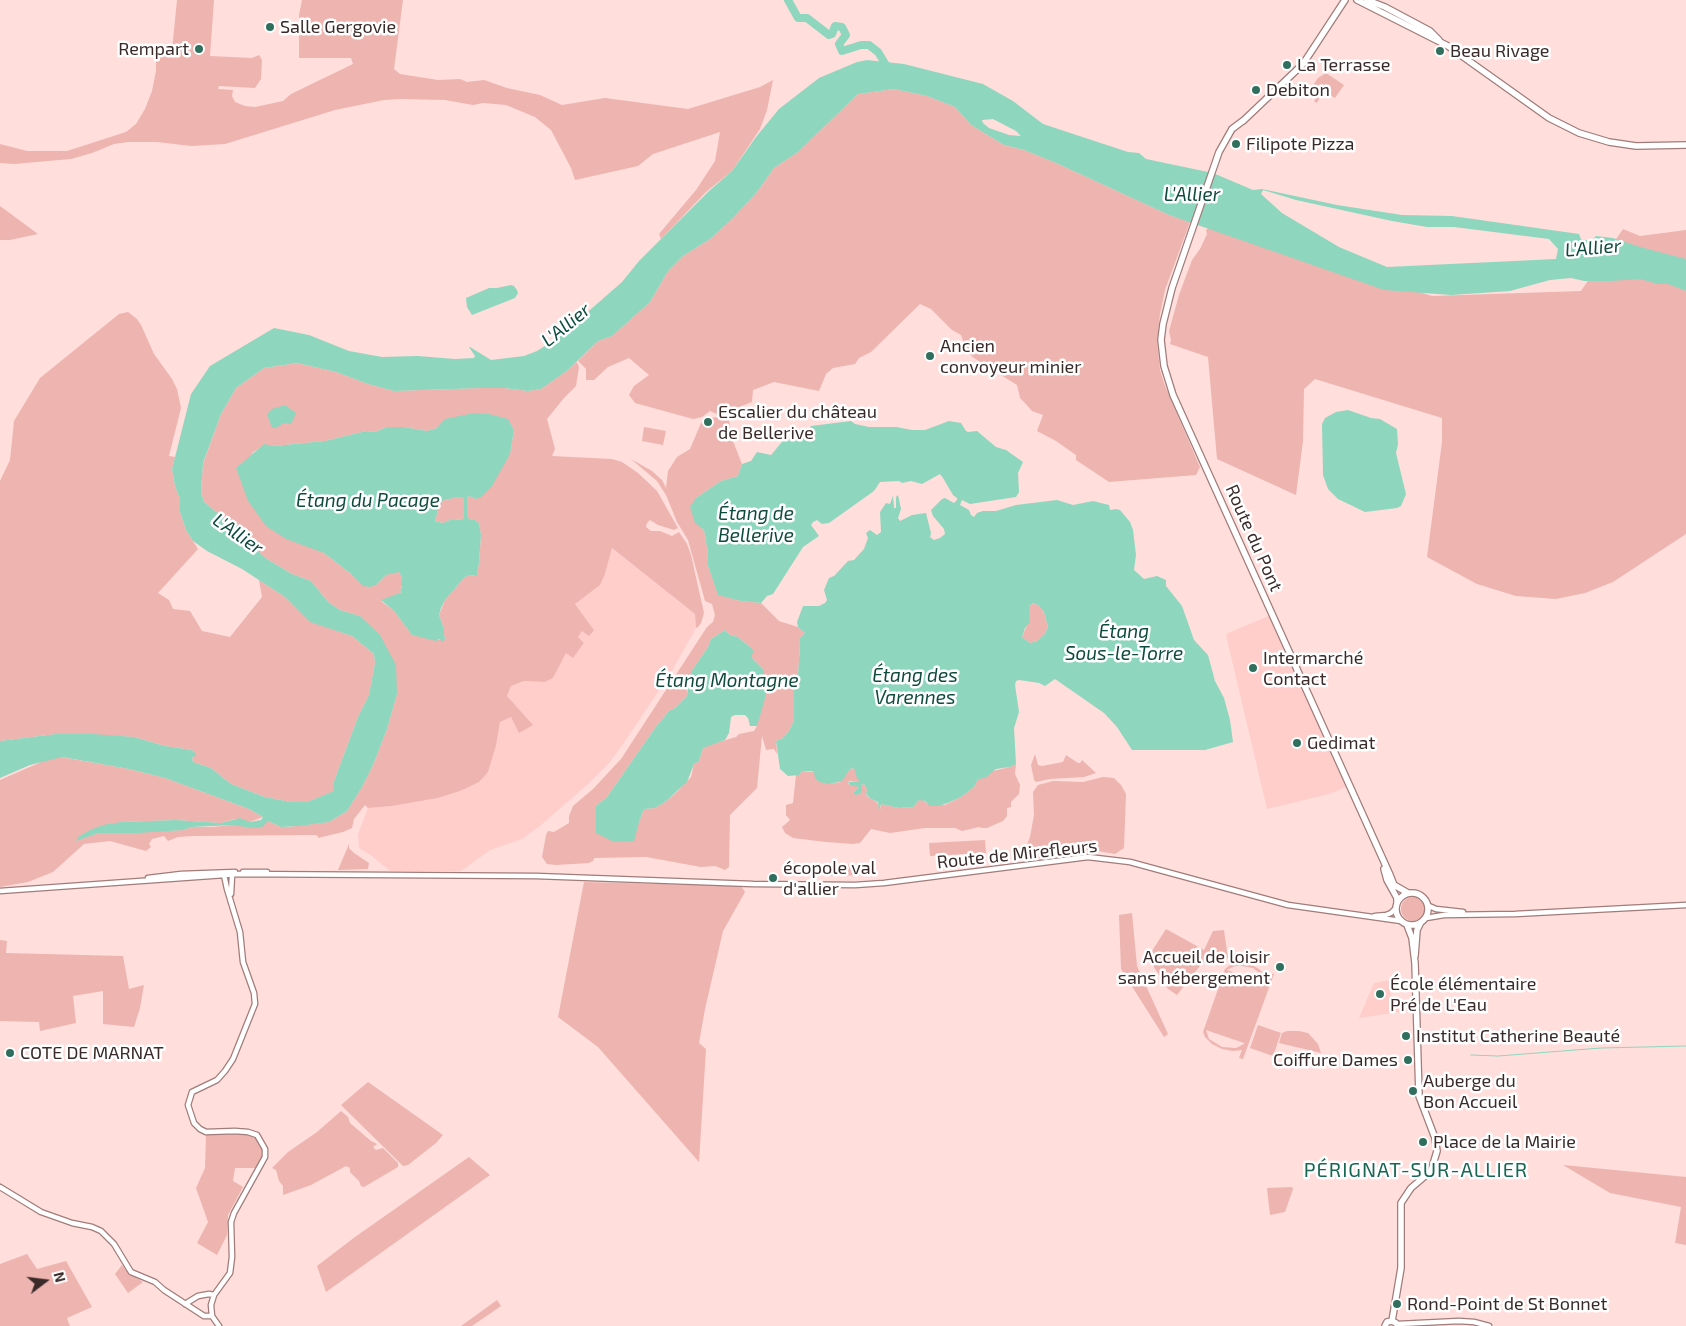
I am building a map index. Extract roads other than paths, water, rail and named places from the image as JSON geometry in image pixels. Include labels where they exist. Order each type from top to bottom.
[{"type":"main road","name":"Route du Pont","points":[[1345,0],[1303,64],[1250,115],[1232,129],[1219,152],[1191,229],[1166,308],[1163,324],[1162,352],[1168,382],[1394,884],[1408,893]]},
{"type":"main road","points":[[1357,0],[1390,18],[1440,41]]},
{"type":"main road","points":[[1367,0],[1430,31],[1440,41],[1549,118],[1578,133],[1609,142],[1636,146],[1686,144]]},
{"type":"main road","name":"Route du Pont","points":[[1379,850],[1387,880],[1395,894],[1397,905]]},
{"type":"main road","points":[[1392,1321],[1400,1268],[1401,1203],[1412,1188],[1431,1171],[1437,1151],[1435,1138],[1419,1096],[1412,938],[1407,925],[1398,917],[1397,905],[1404,895],[1408,893],[1419,894],[1428,906],[1426,918],[1417,930],[1414,963]]},
{"type":"main road","points":[[1407,925],[1420,924]]},
{"type":"main road","points":[[1392,1321],[1398,1325]]},
{"type":"main road","points":[[1385,1326],[1387,1322],[1392,1321]]},
{"type":"street","name":"Route de Mirefleurs","points":[[326,875],[536,876],[753,884],[855,885],[1096,857],[1130,862],[1288,905],[1401,921]]},
{"type":"street","points":[[0,891],[255,871],[326,875]]},
{"type":"street","points":[[227,874],[326,875]]},
{"type":"street","points":[[227,874],[226,889],[231,898]]},
{"type":"street","points":[[219,1326],[212,1316],[211,1305],[214,1295],[230,1273],[232,1264],[231,1222],[234,1213],[265,1157],[262,1143],[257,1135],[235,1131],[206,1132],[194,1123],[188,1106],[192,1092],[217,1080],[233,1059],[255,1004],[254,993],[243,962],[240,932],[227,874]]},
{"type":"street","name":"Route de Mirefleurs","points":[[1368,916],[1386,915],[1391,913],[1397,905]]},
{"type":"street","points":[[1426,918],[1444,915],[1484,915],[1686,905]]},
{"type":"street","points":[[1428,906],[1436,909],[1484,915]]},
{"type":"street","points":[[0,1187],[41,1212],[101,1231],[114,1244],[131,1272],[155,1282],[204,1316],[212,1316]]},
{"type":"street","points":[[186,1304],[198,1296],[214,1295]]},
{"type":"street","points":[[1398,1325],[1459,1321],[1489,1326]]},
{"type":"street","points":[[1410,1326],[1417,1324]]},
{"type":"water","name":"L'Allier","points":[[867,60],[904,64],[983,84],[1013,101],[1043,124],[1128,152],[1139,153],[1146,159],[1213,173],[1253,190],[1262,189],[1337,205],[1402,215],[1452,216],[1579,234],[1581,239],[1591,241],[1596,236],[1613,238],[1686,259],[1686,291],[1668,284],[1658,284],[1640,279],[1584,281],[1571,278],[1550,280],[1510,291],[1451,295],[1384,290],[1169,215],[1056,163],[1024,150],[1004,145],[971,125],[955,107],[927,96],[894,89],[858,94],[798,152],[774,168],[757,192],[733,218],[710,239],[683,256],[668,271],[650,302],[612,336],[598,341],[568,370],[541,389],[528,391],[481,388],[394,391],[336,372],[297,363],[264,368],[236,388],[221,414],[203,463],[201,492],[204,502],[226,520],[241,528],[254,548],[267,559],[292,574],[311,581],[328,602],[340,610],[360,616],[380,635],[396,665],[397,694],[387,729],[373,765],[347,811],[329,822],[299,826],[281,827],[268,821],[262,827],[252,828],[233,825],[191,827],[184,830],[138,833],[99,833],[76,841],[78,837],[90,830],[103,825],[121,822],[176,820],[221,823],[240,818],[250,822],[261,820],[263,817],[249,809],[165,778],[129,769],[62,757],[30,765],[0,778],[0,741],[56,734],[93,734],[134,737],[165,746],[192,750],[196,754],[196,756],[192,757],[193,762],[211,768],[231,784],[265,797],[291,802],[307,802],[334,791],[333,784],[358,717],[369,695],[375,663],[374,654],[352,636],[310,622],[285,597],[242,569],[207,551],[193,541],[186,530],[180,512],[180,499],[172,469],[191,394],[210,366],[274,328],[309,335],[349,351],[382,357],[474,358],[475,356],[470,347],[491,360],[524,356],[537,351],[559,337],[622,282],[639,261],[709,191],[732,171],[779,109],[819,78],[857,62]],"holes":[[[993,119],[1016,131],[1021,136],[1009,135],[989,128],[982,120]],[[1263,190],[1296,200],[1427,227],[1454,227],[1549,239],[1558,249],[1556,259],[1387,267],[1339,247],[1282,213],[1261,194]]]},
{"type":"water","points":[[514,286],[518,293],[515,298],[472,315],[467,307],[466,298],[489,288]]},
{"type":"water","points":[[285,405],[296,413],[291,424],[284,423],[276,428],[272,428],[267,414],[272,409]]},
{"type":"water","points":[[1348,410],[1380,419],[1397,429],[1398,444],[1396,453],[1406,494],[1401,506],[1365,512],[1338,499],[1328,489],[1323,475],[1322,424],[1325,418],[1336,412]]},
{"type":"water","name":"Étang du Pacage","points":[[474,413],[489,414],[508,419],[514,430],[510,454],[492,486],[481,497],[476,499],[469,496],[467,498],[467,515],[469,519],[479,523],[481,535],[477,576],[469,575],[464,578],[445,600],[439,615],[444,629],[445,639],[443,642],[439,639],[436,641],[412,635],[394,611],[381,600],[402,592],[400,590],[402,578],[399,572],[386,575],[376,585],[370,587],[363,586],[324,553],[286,539],[266,526],[248,501],[236,468],[264,444],[274,446],[325,441],[366,431],[375,432],[387,427],[404,427],[427,431],[437,428],[445,419]],"holes":[[[462,497],[464,500],[464,517],[462,520],[452,519],[443,523],[435,521],[440,503],[444,500]]]},
{"type":"water","points":[[851,421],[855,424],[869,427],[925,430],[949,421],[961,423],[968,432],[977,431],[996,447],[1006,450],[1023,462],[1018,473],[1019,492],[1016,497],[970,504],[962,500],[960,505],[969,510],[974,517],[977,513],[983,511],[996,511],[1016,505],[1057,500],[1073,505],[1093,501],[1109,505],[1110,510],[1120,510],[1130,522],[1133,530],[1136,555],[1134,570],[1144,579],[1157,576],[1166,580],[1166,586],[1182,606],[1194,640],[1208,655],[1215,681],[1224,698],[1233,742],[1205,750],[1132,750],[1117,727],[1104,713],[1055,679],[1045,686],[1039,683],[1019,680],[1016,681],[1015,685],[1019,712],[1014,728],[1016,764],[996,769],[985,778],[978,779],[974,787],[961,797],[948,803],[930,806],[925,801],[919,800],[913,807],[899,808],[881,804],[879,811],[878,802],[866,794],[867,789],[864,784],[861,785],[862,793],[856,795],[853,793],[859,787],[850,785],[848,782],[860,781],[854,768],[850,769],[842,781],[830,784],[819,782],[815,778],[814,772],[811,771],[802,771],[799,775],[788,776],[780,769],[776,741],[783,738],[789,731],[794,720],[794,687],[798,675],[799,639],[805,633],[798,627],[797,622],[803,606],[819,606],[825,603],[827,600],[824,590],[829,578],[834,576],[848,561],[854,560],[864,549],[868,538],[866,533],[870,530],[877,535],[881,532],[880,512],[886,503],[890,504],[893,496],[894,508],[896,508],[896,497],[898,495],[901,509],[898,518],[900,521],[912,515],[926,513],[931,533],[930,537],[934,540],[945,534],[944,529],[933,516],[931,510],[942,499],[945,498],[954,503],[957,500],[940,474],[922,484],[911,481],[902,483],[899,481],[880,482],[874,491],[829,523],[822,524],[817,520],[813,522],[811,525],[819,536],[803,547],[773,594],[767,596],[761,603],[741,601],[718,595],[707,563],[708,553],[704,530],[695,523],[690,507],[696,498],[721,481],[738,476],[742,464],[751,461],[757,452],[771,455],[786,439],[804,438],[811,426]],"holes":[[[1033,603],[1038,605],[1044,612],[1048,627],[1044,635],[1037,641],[1030,643],[1022,637],[1025,628],[1030,622],[1029,606]]]},
{"type":"water","name":"Étang Montagne","points":[[725,630],[730,635],[738,637],[751,648],[754,652],[752,658],[763,669],[766,695],[757,726],[750,726],[745,715],[731,717],[729,733],[725,740],[703,748],[699,761],[694,764],[687,782],[665,802],[655,808],[644,809],[634,841],[614,842],[596,833],[596,806],[607,797],[669,711],[675,708],[687,696],[689,677],[693,669],[708,647],[711,639]]},
{"type":"waterway","points":[[788,0],[798,18],[807,18],[829,35],[832,34],[835,26],[842,27],[846,35],[839,44],[842,51],[861,45],[869,45],[878,52],[889,70]]},
{"type":"waterway","points":[[1471,1055],[1498,1056],[1601,1048],[1686,1046]]},
{"type":"place","name":"Salle Gergovie","points":[[270,27]]},
{"type":"place","name":"Rempart","points":[[199,49]]},
{"type":"place","name":"Beau Rivage","points":[[1440,51]]},
{"type":"place","name":"La Terrasse","points":[[1287,65]]},
{"type":"place","name":"Debiton","points":[[1256,90]]},
{"type":"place","name":"Filipote Pizza","points":[[1236,144]]},
{"type":"place","name":"Ancien convoyeur minier","points":[[930,356]]},
{"type":"place","name":"Escalier du château de Bellerive","points":[[708,422]]},
{"type":"place","name":"Intermarché Contact","points":[[1253,668]]},
{"type":"place","name":"Gedimat","points":[[1297,743]]},
{"type":"place","name":"écopole val d'allier","points":[[773,878]]},
{"type":"place","name":"Accueil de loisir sans hébergement","points":[[1280,967]]},
{"type":"place","name":"École élémentaire Pré de L'Eau","points":[[1380,994]]},
{"type":"place","name":"Institut Catherine Beauté","points":[[1406,1036]]},
{"type":"place","name":"COTE DE MARNAT","points":[[10,1053]]},
{"type":"place","name":"Coiffure Dames","points":[[1408,1060]]},
{"type":"place","name":"Auberge du Bon Accueil","points":[[1413,1091]]},
{"type":"place","name":"Place de la Mairie","points":[[1423,1142]]},
{"type":"place","name":"Rond-Point de St Bonnet","points":[[1397,1304]]},
{"type":"district","name":"PÉRIGNAT-SUR-ALLIER","points":[[1416,1170]]},
{"type":"water label","name":"Étang de Bellerive","points":[[756,525]]},
{"type":"water label","name":"Étang Sous-le-Torre","points":[[1124,643]]},
{"type":"water label","name":"Étang des Varennes","points":[[915,687]]}]
